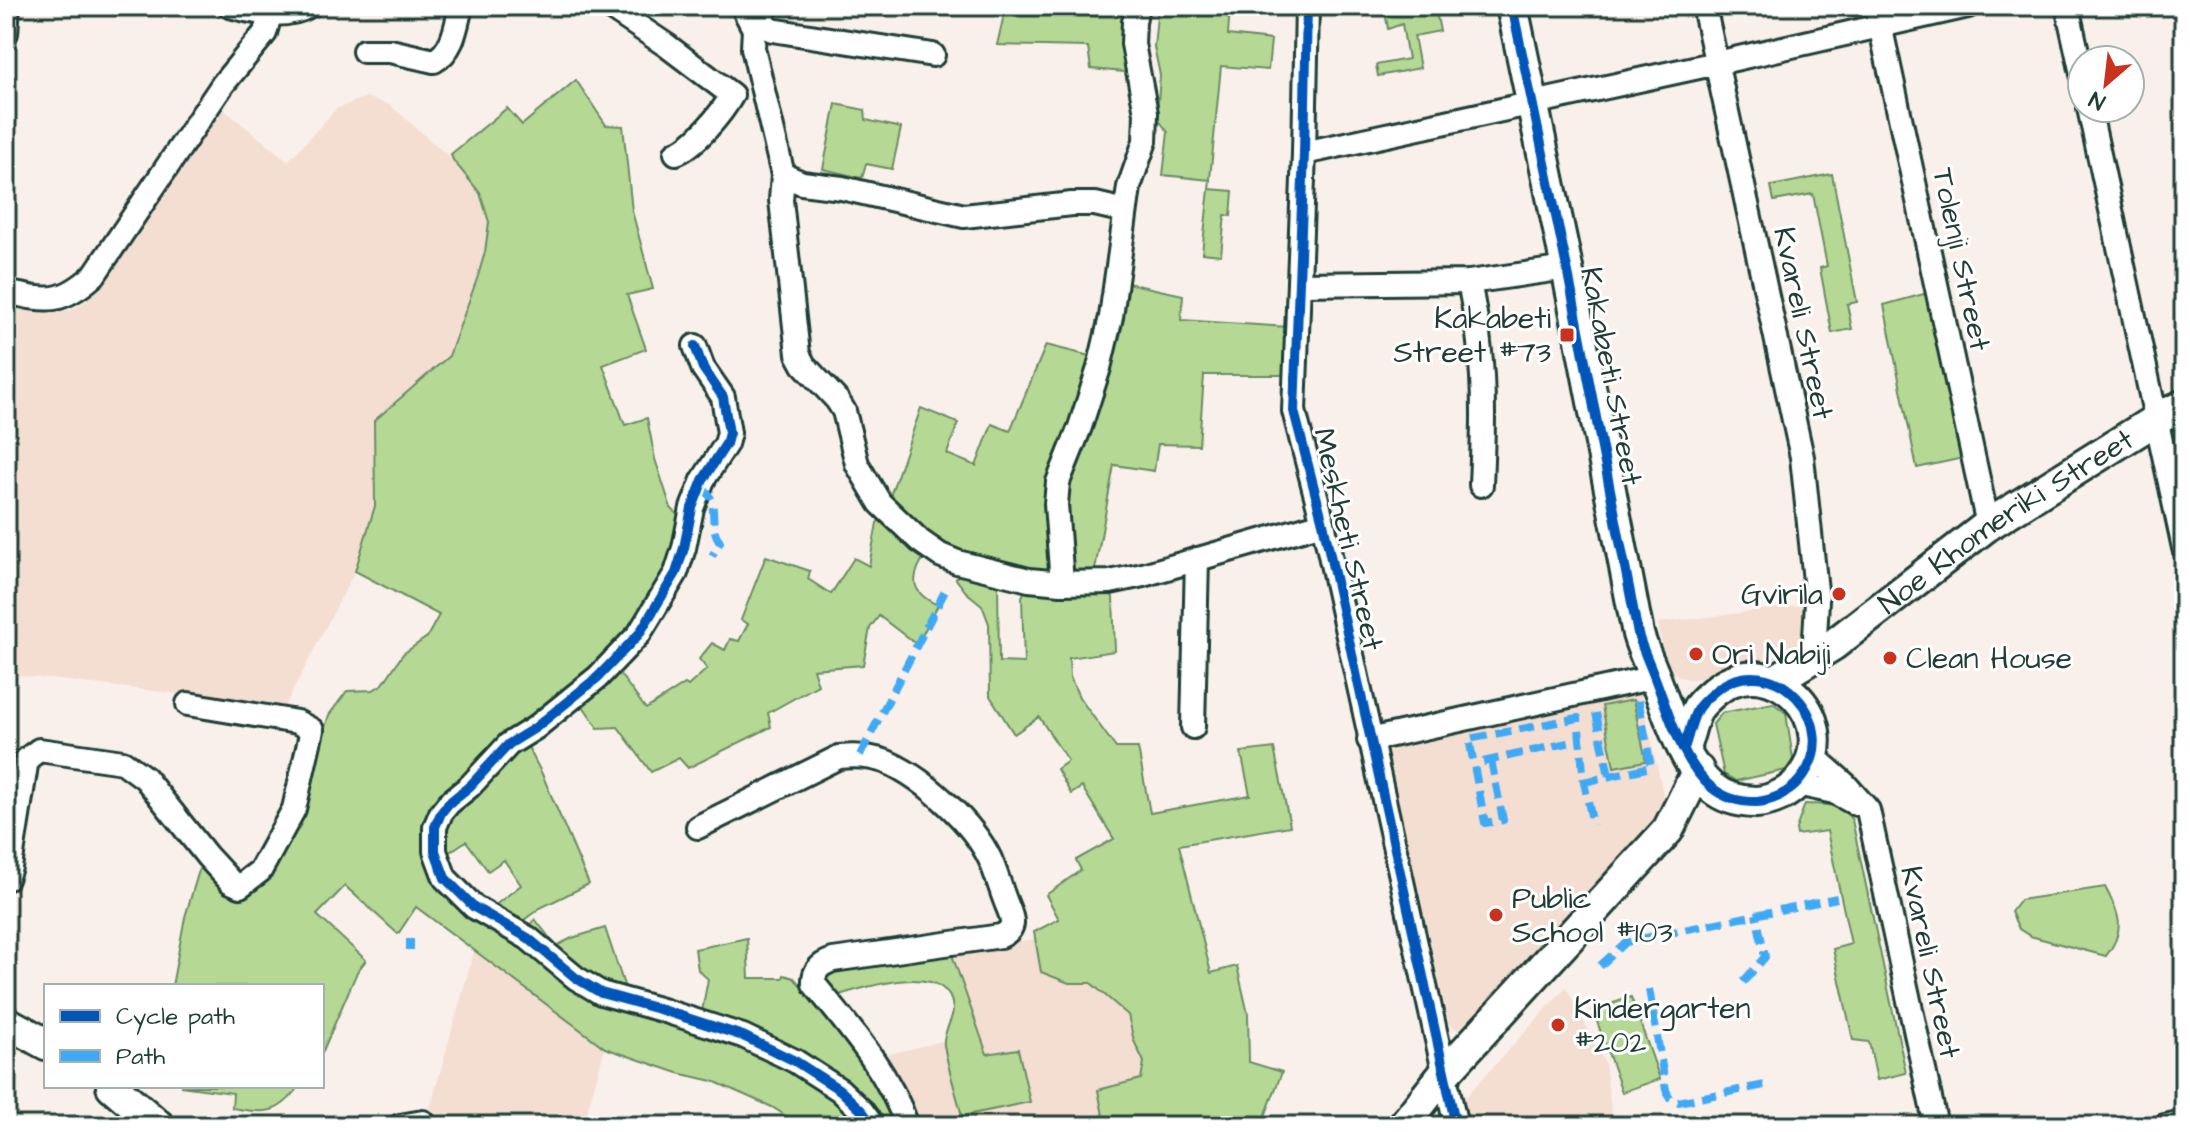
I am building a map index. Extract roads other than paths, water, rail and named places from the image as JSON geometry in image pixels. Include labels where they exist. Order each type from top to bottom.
[{"type":"street","points":[[6,33],[8,6]]},
{"type":"street","points":[[230,6],[264,13],[285,13],[309,6]]},
{"type":"street","points":[[364,51],[390,51],[434,61],[447,51],[461,6]]},
{"type":"street","points":[[608,6],[732,95],[712,123],[684,150],[676,153]]},
{"type":"street","points":[[742,6],[772,30],[933,55]]},
{"type":"street","points":[[1062,583],[1056,504],[1058,482],[1099,368],[1111,317],[1129,187],[1145,141],[1146,113],[1133,44],[1137,6]]},
{"type":"street","name":"Meskheti Street","points":[[1307,6],[1294,411],[1323,523],[1456,1126]]},
{"type":"street","name":"Kakabeti Street","points":[[1512,6],[1534,103],[1638,634],[1657,687],[1691,759]]},
{"type":"street","name":"Kvareli Street","points":[[1704,6],[1802,457],[1824,650]]},
{"type":"street","points":[[1304,153],[1717,63],[1878,16],[1968,6]]},
{"type":"street","points":[[2067,6],[2075,44]]},
{"type":"street","points":[[6,292],[40,300],[61,298],[94,275],[236,64],[265,33],[268,22],[264,13]]},
{"type":"street","name":"Tolenji Street","points":[[1878,16],[1988,525]]},
{"type":"street","points":[[761,19],[753,48],[783,175],[781,200],[798,354],[844,411],[857,464],[880,503],[920,541],[957,562],[1029,580],[1110,582],[1323,523]]},
{"type":"street","points":[[2092,124],[2184,548]]},
{"type":"street","points":[[783,175],[802,183],[856,191],[964,216],[1072,204],[1095,204],[1125,211]]},
{"type":"street","points":[[1299,284],[1469,282],[1567,268]]},
{"type":"street","points":[[1469,282],[1482,385],[1481,485]]},
{"type":"street","points":[[695,346],[703,368],[723,397],[729,433],[726,444],[703,480],[692,508],[676,573],[639,634],[598,677],[535,728],[509,744],[470,786],[449,803],[435,827],[435,851],[445,878],[474,907],[528,938],[576,978],[601,993],[708,1024],[782,1054],[840,1090],[873,1126]]},
{"type":"street","name":"Noe Khomeriki Street","points":[[1774,681],[1824,650],[1988,525],[2184,405]]},
{"type":"street","points":[[1193,727],[1197,559]]},
{"type":"street","name":"Noe Khomeriki Street","points":[[1808,712],[1824,650]]},
{"type":"street","points":[[1369,740],[1655,677],[1704,700]]},
{"type":"street","points":[[1668,830],[1691,759],[1697,710],[1723,684],[1740,678],[1757,677],[1774,681],[1794,693],[1813,723],[1815,744],[1807,771],[1797,784],[1782,795],[1764,802],[1744,802],[1725,797],[1709,786],[1691,759]]},
{"type":"street","points":[[6,879],[27,759],[39,750],[123,762],[145,778],[231,882],[240,886],[260,871],[294,809],[312,730],[297,722],[188,704]]},
{"type":"street","points":[[698,827],[839,757],[860,755],[886,762],[909,774],[940,798],[971,831],[989,858],[1013,925],[1010,932],[1001,936],[833,960],[817,969],[813,976],[814,984],[877,1065],[898,1100],[907,1126]]},
{"type":"street","points":[[1813,756],[1845,784],[1868,810]]},
{"type":"street","points":[[1797,784],[1834,792],[1868,810]]},
{"type":"street","points":[[1403,1126],[1444,1074],[1668,830],[1725,797]]},
{"type":"street","name":"Kvareli Street","points":[[1868,810],[1936,1126]]},
{"type":"street","points":[[6,1022],[44,1043]]},
{"type":"street","points":[[114,1088],[159,1126]]},
{"type":"street","points":[[400,1126],[423,1122]]},
{"type":"street","points":[[2165,1126],[2184,1122]]},
{"type":"place","name":"Kakabeti Street #73","points":[[1567,335]]},
{"type":"place","name":"Gvirila","points":[[1839,594]]},
{"type":"place","name":"Ori Nabiji","points":[[1696,654]]},
{"type":"place","name":"Clean House","points":[[1890,658]]},
{"type":"place","name":"Public School #103","points":[[1496,915]]},
{"type":"place","name":"Kindergarten #202","points":[[1558,1025]]}]
